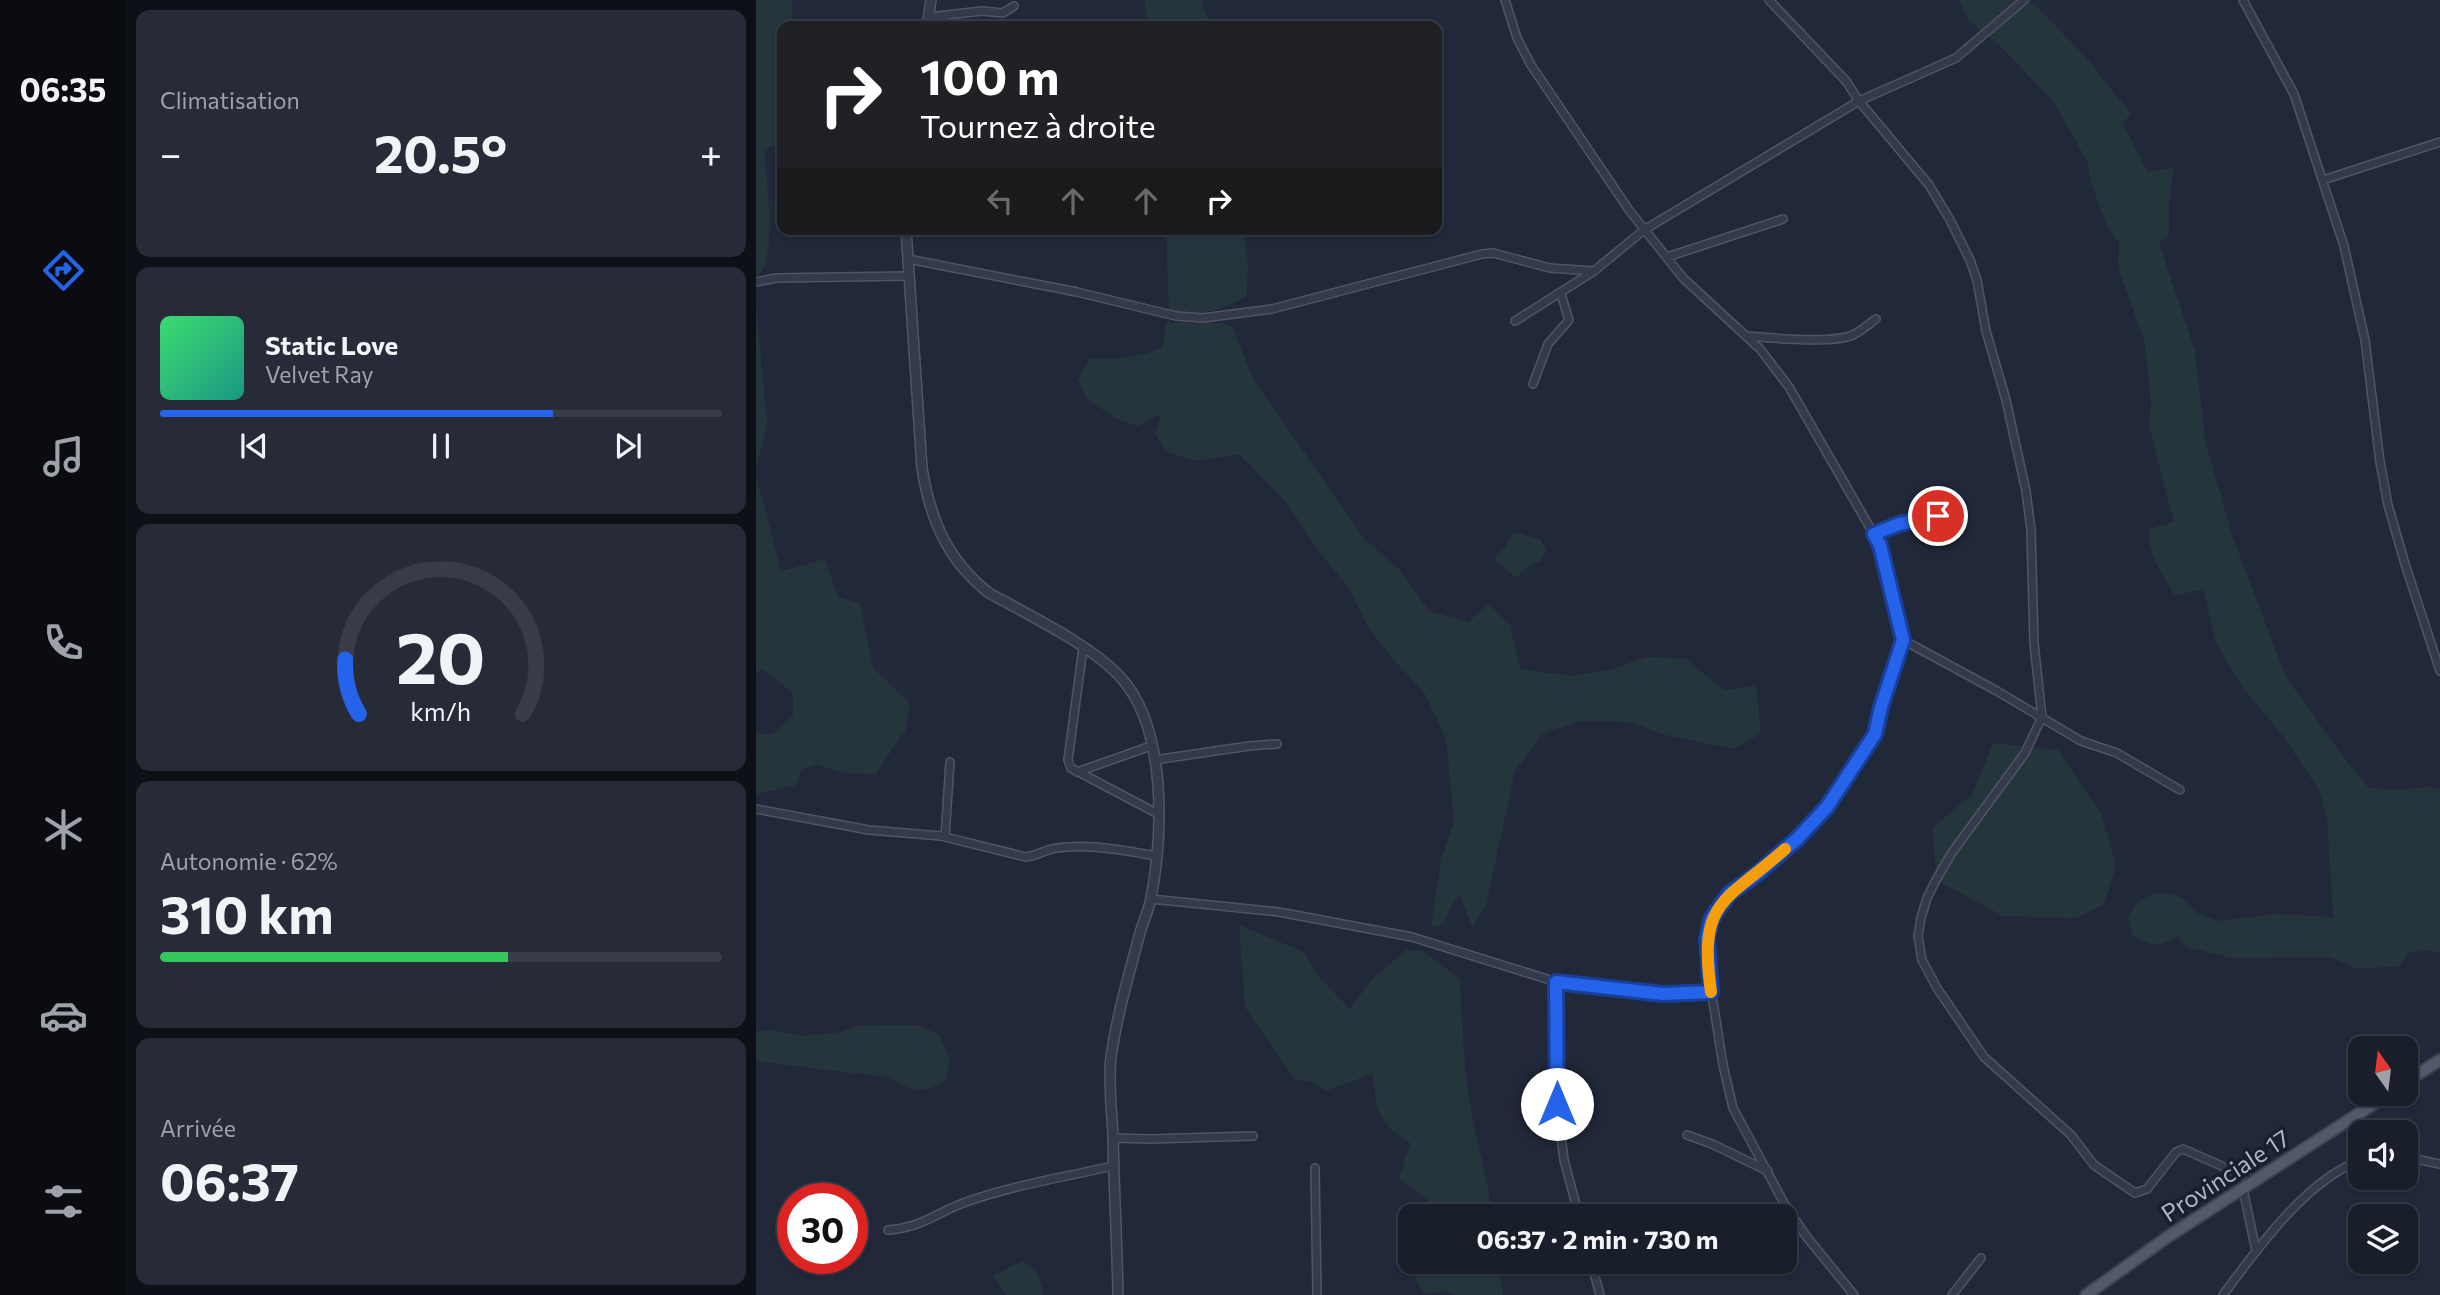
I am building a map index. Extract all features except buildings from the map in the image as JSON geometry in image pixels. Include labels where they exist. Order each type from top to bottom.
[{"type":"main road","points":[[2418,1074],[2440,1060]]},
{"type":"main road","name":"Provinciale 17","points":[[2086,1295],[2138,1256],[2371,1106]]},
{"type":"street","points":[[931,0],[928,21],[993,11],[1003,13],[1014,6]]},
{"type":"street","points":[[1506,0],[1517,38],[1531,65],[1587,150],[1644,230],[1667,257],[1704,300],[1767,358],[1789,387],[1880,545],[1903,640],[1875,734],[1832,800],[1798,838],[1757,874],[1729,894],[1711,920],[1707,939],[1711,992],[1733,1108],[1784,1203],[1806,1236],[1854,1295]]},
{"type":"street","points":[[1769,0],[1827,59],[1929,185],[1959,239],[1977,280],[1986,331],[2006,400],[2026,491],[2031,530],[2034,643],[2042,718],[2025,753],[1951,854],[1927,898],[1918,936],[1922,960],[1984,1057],[2071,1135],[2094,1165],[2127,1190],[2135,1193],[2147,1189],[2176,1152],[2182,1149],[2190,1150],[2256,1181]]},
{"type":"street","points":[[1515,321],[1594,271],[1644,230],[1860,101],[1956,58],[2024,0]]},
{"type":"street","points":[[2243,0],[2290,85],[2344,246],[2365,340],[2388,505],[2440,671]]},
{"type":"street","points":[[2323,180],[2440,142]]},
{"type":"street","points":[[1667,257],[1783,219]]},
{"type":"street","points":[[906,235],[922,468],[927,500],[947,547],[976,583],[989,593],[1103,661],[1122,679],[1139,705],[1148,726],[1154,760],[1158,814],[1157,856],[1151,899],[1133,960],[1111,1060],[1112,1166],[1118,1295]]},
{"type":"street","points":[[908,259],[1077,292],[1176,316],[1203,318],[1272,309],[1482,254],[1501,255],[1550,268],[1594,271]]},
{"type":"street","points":[[756,282],[776,278],[908,276]]},
{"type":"street","points":[[1532,384],[1548,344],[1569,320],[1561,294]]},
{"type":"street","points":[[1746,337],[1843,338],[1876,319]]},
{"type":"street","points":[[1874,534],[1899,524],[1938,516],[1948,505]]},
{"type":"street","points":[[1903,640],[2081,741],[2118,753],[2180,790]]},
{"type":"street","points":[[1083,648],[1068,760],[1071,768],[1158,814]]},
{"type":"street","points":[[1154,760],[1277,744]]},
{"type":"street","points":[[1077,772],[1151,746]]},
{"type":"street","points":[[945,837],[950,762]]},
{"type":"street","points":[[756,809],[869,830],[945,837],[1026,857],[1059,848],[1123,851],[1157,856]]},
{"type":"street","points":[[1151,899],[1279,912],[1412,937],[1556,982],[1663,994],[1711,992]]},
{"type":"street","points":[[1556,982],[1557,1104],[1564,1160],[1576,1204]]},
{"type":"street","points":[[1687,1135],[1713,1144],[1768,1171]]},
{"type":"street","points":[[1113,1138],[1253,1136]]},
{"type":"street","points":[[2418,1159],[2440,1164]]},
{"type":"street","points":[[888,1230],[907,1228],[933,1219],[968,1201],[1112,1166]]},
{"type":"street","points":[[2223,1295],[2283,1220],[2310,1194],[2348,1166]]},
{"type":"street","points":[[1315,1168],[1317,1295]]},
{"type":"street","points":[[2243,1189],[2256,1251]]},
{"type":"street","points":[[1952,1295],[1981,1258]]},
{"type":"street","points":[[1594,1274],[1600,1295]]},
{"type":"shaded area","points":[[756,0],[792,0],[793,21],[777,21],[777,145],[764,149],[769,237],[763,269],[756,279]]},
{"type":"shaded area","points":[[1145,0],[1202,0],[1209,21],[1147,21]]},
{"type":"shaded area","points":[[1959,0],[2030,0],[2084,55],[2132,115],[2122,122],[2148,172],[2173,168],[2169,235],[2159,243],[2195,351],[2205,440],[2233,538],[2286,677],[2344,758],[2368,787],[2392,790],[2428,787],[2440,789],[2440,953],[2430,950],[2408,953],[2400,966],[2358,969],[2331,957],[2231,958],[2186,947],[2178,936],[2155,945],[2132,935],[2128,916],[2140,900],[2157,892],[2181,897],[2198,914],[2220,921],[2275,914],[2333,917],[2327,817],[2319,790],[2283,736],[2243,688],[2216,643],[2203,590],[2175,595],[2156,563],[2150,546],[2149,529],[2174,522],[2149,426],[2151,403],[2145,343],[2118,267],[2119,243],[2106,224],[2092,185],[2087,161],[2054,102],[2000,46],[1968,20]]},
{"type":"shaded area","points":[[1166,235],[1244,235],[1248,265],[1246,296],[1209,312],[1169,310]]},
{"type":"shaded area","points":[[756,304],[767,424],[756,470]]},
{"type":"shaded area","points":[[1166,322],[1222,323],[1233,328],[1252,377],[1365,540],[1399,569],[1429,611],[1468,622],[1489,604],[1510,625],[1520,669],[1572,676],[1610,670],[1646,657],[1686,659],[1724,690],[1756,686],[1761,733],[1734,749],[1666,735],[1629,722],[1582,721],[1543,733],[1515,771],[1486,905],[1472,927],[1460,894],[1450,907],[1444,924],[1431,927],[1441,859],[1454,821],[1446,739],[1425,694],[1369,628],[1349,588],[1320,553],[1287,503],[1239,454],[1195,461],[1166,451],[1155,433],[1161,414],[1139,426],[1117,419],[1087,399],[1078,380],[1090,358],[1127,357],[1163,347]]},
{"type":"shaded area","points":[[756,475],[781,571],[825,559],[838,597],[860,603],[873,668],[910,703],[905,731],[875,774],[845,773],[816,764],[801,770],[796,785],[756,794],[756,733],[772,735],[793,716],[793,693],[763,669],[756,674]]},
{"type":"shaded area","points":[[1514,532],[1540,539],[1546,550],[1541,561],[1527,567],[1516,578],[1494,559]]},
{"type":"shaded area","points":[[1993,743],[2058,750],[2102,815],[2116,865],[2104,904],[2076,918],[2003,916],[1936,880],[1933,827],[1972,795]]},
{"type":"shaded area","points":[[1239,925],[1304,952],[1318,976],[1350,1009],[1371,980],[1406,950],[1423,951],[1460,979],[1467,1085],[1490,1204],[1429,1204],[1427,1199],[1399,1178],[1410,1143],[1390,1128],[1380,1114],[1372,1074],[1325,1091],[1311,1081],[1295,1080],[1245,1007]]},
{"type":"shaded area","points":[[917,1025],[940,1035],[950,1061],[946,1080],[928,1090],[909,1088],[887,1077],[756,1061],[756,1031],[772,1030],[803,1036],[836,1033],[856,1026]]},
{"type":"shaded area","points":[[1022,1261],[1038,1274],[1044,1295],[1006,1295],[993,1276]]},
{"type":"shaded area","points":[[1499,1274],[1503,1295],[1455,1295],[1444,1291],[1425,1294],[1413,1275]]},
{"type":"slow traffic","points":[[1711,992],[1707,939],[1711,920],[1729,894],[1785,849]]},
{"type":"route","points":[[1557,1104],[1556,982],[1663,994],[1711,992],[1707,939],[1711,920],[1716,912],[1729,894],[1757,874],[1798,838],[1827,807],[1875,734],[1903,640],[1880,545],[1874,534],[1899,524],[1938,516]]}]
